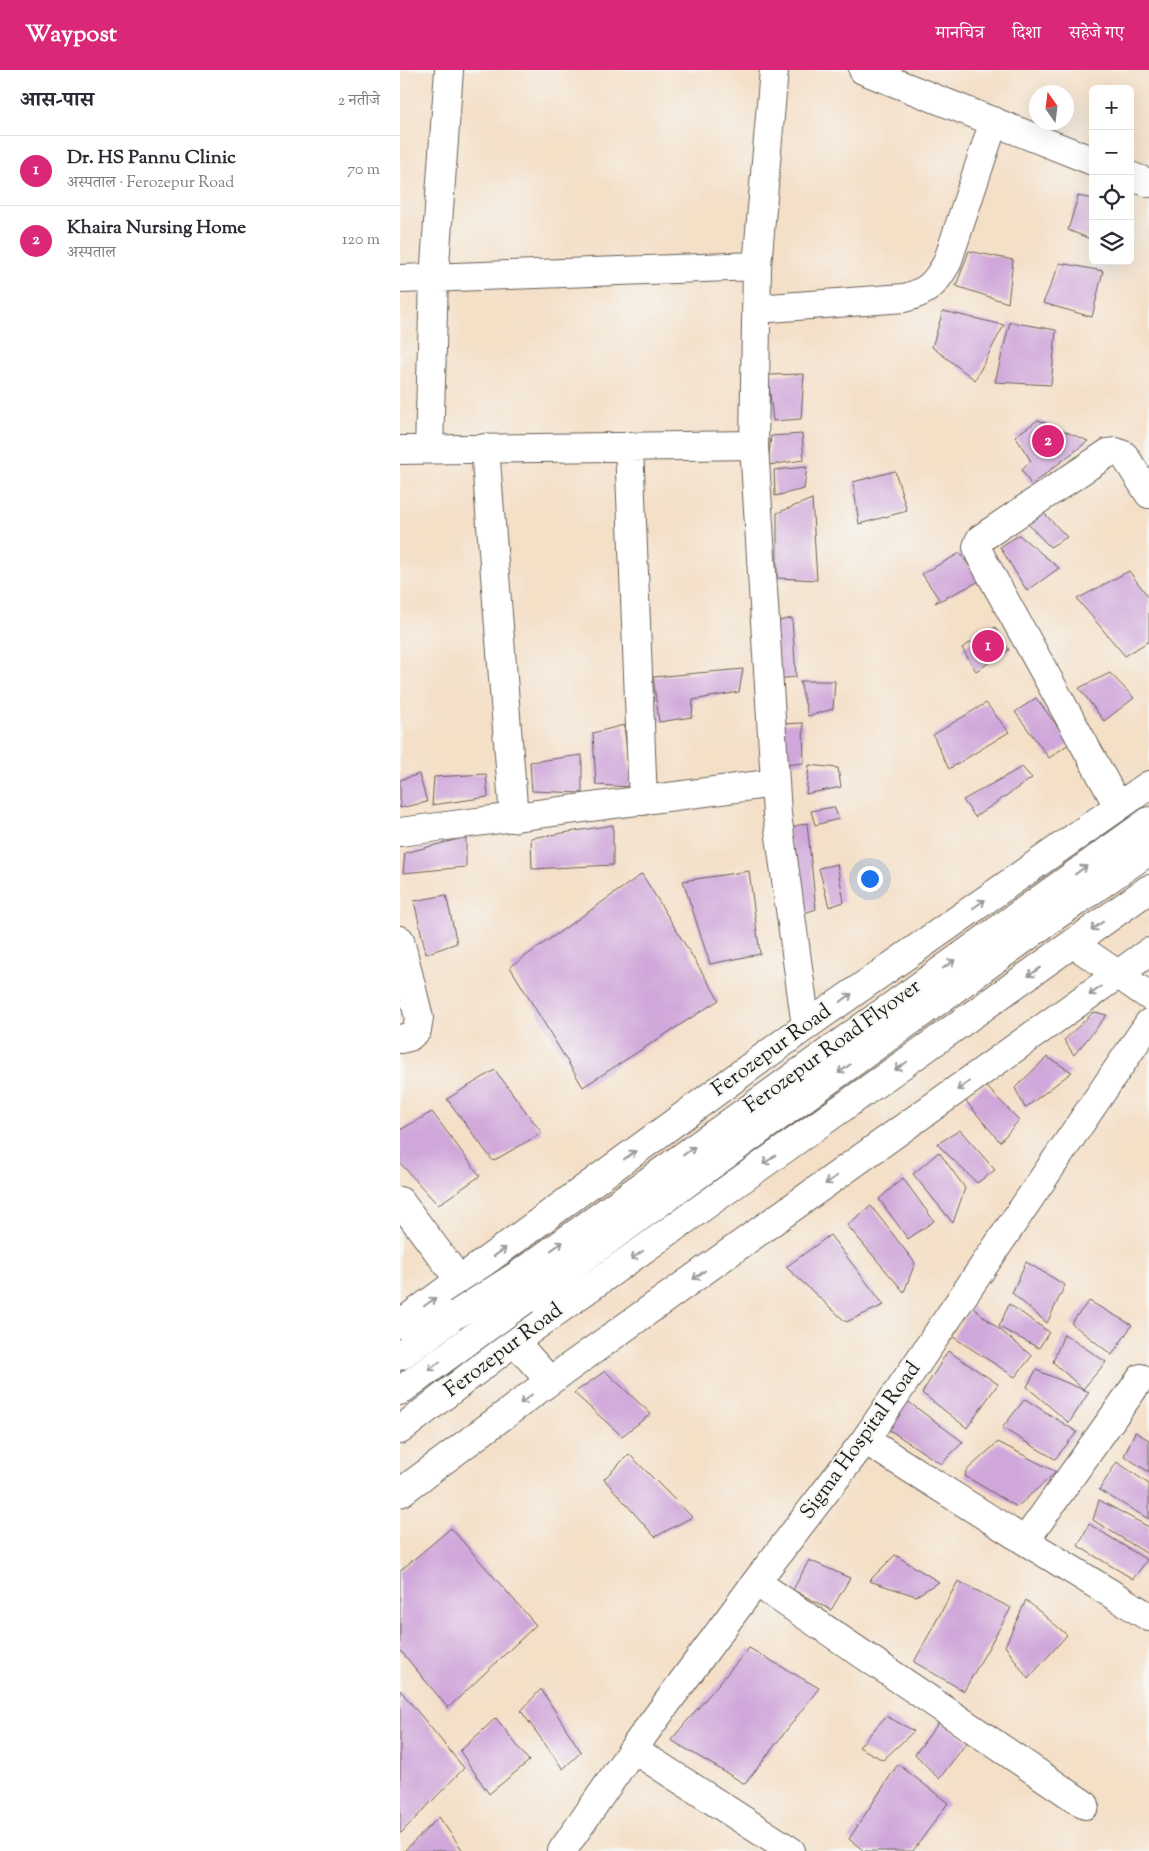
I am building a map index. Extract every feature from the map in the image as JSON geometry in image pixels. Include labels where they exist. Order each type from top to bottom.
[{"type":"street","points":[[429,449],[434,278],[449,70]]},
{"type":"street","points":[[774,70],[757,266],[754,445],[774,783],[806,1026]]},
{"type":"street","points":[[863,70],[1089,159]]},
{"type":"street","points":[[756,309],[904,298],[926,290],[937,280],[947,263],[994,121]]},
{"type":"street","points":[[1134,177],[1149,183]]},
{"type":"street","points":[[400,280],[757,266]]},
{"type":"street","points":[[400,450],[754,445]]},
{"type":"street","points":[[629,446],[643,801]]},
{"type":"street","points":[[485,448],[514,818]]},
{"type":"street","points":[[1118,806],[980,555],[977,546],[980,539],[1108,453],[1116,452],[1124,455],[1149,494]]},
{"type":"street","points":[[400,832],[774,783]]},
{"type":"street","name":"Ferozepur Road","points":[[400,1324],[806,1026],[1149,785]]},
{"type":"street","name":"Ferozepur Road Flyover","points":[[521,1287],[1149,821]]},
{"type":"street","name":"Ferozepur Road Flyover","points":[[521,1287],[1149,851]]},
{"type":"street","name":"Ferozepur Road","points":[[400,1430],[515,1341],[1149,889]]},
{"type":"street","points":[[400,940],[419,1018],[417,1030],[409,1037],[400,1039]]},
{"type":"street","points":[[1074,944],[1149,996]]},
{"type":"street","points":[[400,1493],[550,1381],[1149,952]]},
{"type":"street","name":"Sigma Hospital Road","points":[[562,1851],[633,1749],[756,1582],[865,1440],[1149,1023]]},
{"type":"street","points":[[400,1201],[460,1281],[550,1381]]},
{"type":"street","points":[[400,1356],[457,1314],[521,1287]]},
{"type":"street","name":"Ferozepur Road","points":[[400,1392],[468,1341],[521,1287]]},
{"type":"street","points":[[1025,1541],[1142,1378]]},
{"type":"street","points":[[865,1440],[1149,1617]]},
{"type":"street","points":[[756,1582],[1084,1805]]},
{"type":"street","points":[[633,1749],[791,1851]]},
{"type":"building","points":[[1078,196],[1089,198],[1089,238],[1068,230]]},
{"type":"building","points":[[969,251],[1013,260],[1008,303],[956,286]]},
{"type":"building","points":[[1060,263],[1103,271],[1092,317],[1043,303]]},
{"type":"building","points":[[943,311],[1004,325],[975,380],[932,347]]},
{"type":"building","points":[[1010,322],[1056,330],[1051,385],[995,382]]},
{"type":"building","points":[[804,374],[801,419],[773,421],[768,375]]},
{"type":"building","points":[[1038,420],[1088,441],[1031,485],[1022,470],[1031,461],[1015,436]]},
{"type":"building","points":[[802,434],[804,460],[768,465],[771,436]]},
{"type":"building","points":[[807,467],[804,489],[775,496],[774,470]]},
{"type":"building","points":[[895,471],[907,511],[859,524],[853,482]]},
{"type":"building","points":[[812,499],[817,580],[777,578],[777,513]]},
{"type":"building","points":[[1044,513],[1067,537],[1050,547],[1025,521]]},
{"type":"building","points":[[1019,535],[1059,568],[1027,591],[1000,547]]},
{"type":"building","points":[[960,553],[980,581],[935,603],[939,599],[922,574]]},
{"type":"building","points":[[1129,571],[1149,598],[1149,641],[1125,656],[1077,599]]},
{"type":"building","points":[[792,618],[796,677],[776,679],[774,622]]},
{"type":"building","points":[[995,627],[1009,650],[976,671],[962,648]]},
{"type":"building","points":[[743,669],[739,692],[693,700],[692,717],[659,722],[653,677]]},
{"type":"building","points":[[1110,673],[1134,698],[1104,721],[1079,688]]},
{"type":"building","points":[[800,681],[835,681],[833,709],[808,716]]},
{"type":"building","points":[[1036,698],[1070,743],[1049,758],[1015,712]]},
{"type":"building","points":[[986,703],[1009,732],[949,769],[933,735]]},
{"type":"building","points":[[803,723],[804,763],[786,765],[781,724]]},
{"type":"building","points":[[624,725],[631,787],[596,785],[593,733]]},
{"type":"building","points":[[582,755],[582,793],[532,791],[530,762]]},
{"type":"building","points":[[809,765],[838,768],[841,787],[806,794]]},
{"type":"building","points":[[1022,767],[1032,778],[975,817],[963,800]]},
{"type":"building","points":[[419,774],[427,802],[400,808],[400,780]]},
{"type":"building","points":[[486,774],[488,797],[432,805],[434,777]]},
{"type":"building","points":[[834,807],[839,819],[815,825],[811,811]]},
{"type":"building","points":[[807,823],[816,909],[802,914],[788,828]]},
{"type":"building","points":[[613,825],[613,865],[532,869],[531,838]]},
{"type":"building","points":[[466,837],[466,867],[403,873],[405,853]]},
{"type":"building","points":[[837,864],[844,902],[829,907],[819,868]]},
{"type":"building","points":[[749,871],[760,954],[710,964],[683,881]]},
{"type":"building","points":[[642,874],[719,1000],[583,1087],[510,967]]},
{"type":"building","points":[[446,895],[457,943],[426,954],[414,901]]},
{"type":"building","points":[[1094,1012],[1107,1015],[1074,1055],[1064,1040]]},
{"type":"building","points":[[1047,1057],[1072,1072],[1025,1108],[1015,1088]]},
{"type":"building","points":[[495,1070],[542,1133],[493,1161],[447,1099]]},
{"type":"building","points":[[985,1085],[1019,1120],[1000,1142],[965,1100]]},
{"type":"building","points":[[432,1112],[480,1176],[438,1205],[400,1163],[400,1130]]},
{"type":"building","points":[[960,1130],[995,1170],[977,1183],[937,1144]]},
{"type":"building","points":[[939,1152],[965,1188],[953,1223],[913,1174]]},
{"type":"building","points":[[903,1178],[934,1221],[908,1239],[879,1199]]},
{"type":"building","points":[[871,1206],[915,1263],[904,1292],[847,1225]]},
{"type":"building","points":[[830,1235],[884,1305],[846,1322],[786,1267]]},
{"type":"building","points":[[1026,1262],[1065,1285],[1047,1323],[1012,1293]]},
{"type":"building","points":[[1089,1301],[1132,1325],[1112,1355],[1071,1323]]},
{"type":"building","points":[[1009,1304],[1049,1332],[1039,1348],[999,1327]]},
{"type":"building","points":[[972,1307],[1032,1356],[1015,1377],[953,1337]]},
{"type":"building","points":[[1064,1334],[1106,1362],[1083,1389],[1053,1362]]},
{"type":"building","points":[[948,1351],[998,1384],[967,1428],[922,1393]]},
{"type":"building","points":[[1036,1370],[1089,1392],[1069,1423],[1027,1387]]},
{"type":"building","points":[[605,1371],[651,1414],[622,1436],[574,1393]]},
{"type":"building","points":[[1025,1399],[1077,1432],[1055,1459],[1002,1428]]},
{"type":"building","points":[[906,1400],[963,1442],[941,1464],[888,1429]]},
{"type":"building","points":[[1135,1432],[1149,1440],[1149,1472],[1124,1456]]},
{"type":"building","points":[[998,1442],[1056,1472],[1017,1507],[965,1476],[966,1471]]},
{"type":"building","points":[[629,1454],[692,1517],[655,1537],[604,1479]]},
{"type":"building","points":[[1117,1462],[1149,1484],[1149,1519],[1099,1490]]},
{"type":"building","points":[[1099,1500],[1149,1527],[1149,1555],[1093,1520]]},
{"type":"building","points":[[1089,1524],[1147,1560],[1133,1579],[1078,1546]]},
{"type":"building","points":[[451,1528],[536,1625],[448,1708],[400,1650],[400,1571]]},
{"type":"building","points":[[895,1555],[939,1582],[916,1596],[869,1581]]},
{"type":"building","points":[[809,1560],[850,1578],[831,1610],[793,1590]]},
{"type":"building","points":[[958,1581],[1011,1608],[964,1691],[914,1662]]},
{"type":"building","points":[[1026,1600],[1067,1635],[1028,1679],[1005,1646]]},
{"type":"building","points":[[749,1648],[819,1688],[745,1784],[671,1740]]},
{"type":"building","points":[[541,1689],[581,1752],[563,1769],[521,1711]]},
{"type":"building","points":[[400,1690],[464,1768],[400,1834]]},
{"type":"building","points":[[886,1716],[914,1731],[883,1760],[859,1747]]},
{"type":"building","points":[[496,1718],[529,1761],[489,1794],[460,1751]]},
{"type":"building","points":[[940,1721],[968,1741],[939,1779],[915,1754]]},
{"type":"building","points":[[898,1764],[948,1803],[913,1851],[864,1851],[849,1839]]},
{"type":"building","points":[[439,1817],[463,1851],[404,1851]]},
{"type":"place","name":"Khaira Nursing Home","points":[[1048,441]]},
{"type":"place","name":"Dr. HS Pannu Clinic","points":[[988,646]]}]
